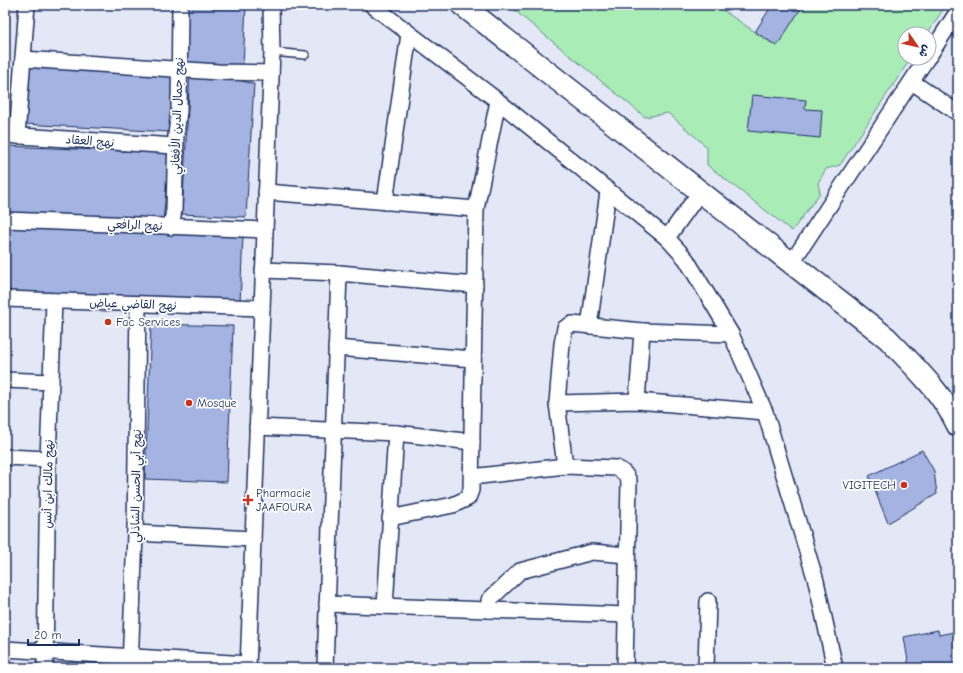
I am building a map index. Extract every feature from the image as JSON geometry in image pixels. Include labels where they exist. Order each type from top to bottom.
[{"type":"main road","points":[[462,5],[700,192],[792,262],[887,338],[920,371],[950,408],[958,426]]},
{"type":"street","points":[[11,135],[23,59],[27,5]]},
{"type":"street","name":"نهج جمال الدين الأفغاني","points":[[172,227],[174,210],[175,146],[179,111],[180,5]]},
{"type":"street","points":[[5,649],[46,652],[131,663],[248,666],[272,52],[271,5]]},
{"type":"street","points":[[372,5],[498,101],[608,192],[667,238],[686,259],[731,334],[765,412],[816,580],[835,668]]},
{"type":"street","points":[[937,43],[958,11]]},
{"type":"street","points":[[385,202],[409,34]]},
{"type":"street","points":[[23,59],[179,70],[271,73]]},
{"type":"street","points":[[792,262],[922,66]]},
{"type":"street","points":[[912,82],[958,113]]},
{"type":"street","points":[[390,518],[462,502],[468,498],[471,490],[476,209],[498,101]]},
{"type":"street","name":"نهج العقاد","points":[[11,135],[175,146]]},
{"type":"street","points":[[266,192],[476,209]]},
{"type":"street","points":[[589,326],[608,192]]},
{"type":"street","points":[[667,238],[700,192]]},
{"type":"street","name":"نهج الرافعي","points":[[5,220],[265,230]]},
{"type":"street","points":[[263,270],[339,273],[474,285]]},
{"type":"street","points":[[325,668],[339,273]]},
{"type":"street","name":"نهج القاضي عياض","points":[[5,299],[262,308]]},
{"type":"street","name":"نهج مالك ابن أنس","points":[[45,668],[48,459],[54,301]]},
{"type":"street","name":"نهج أبي الحسن الشاذلي","points":[[131,663],[136,533],[138,304]]},
{"type":"street","points":[[565,466],[557,403],[562,344],[565,328],[572,324],[642,331],[731,334]]},
{"type":"street","points":[[637,401],[642,331]]},
{"type":"street","points":[[336,348],[473,359]]},
{"type":"street","points":[[5,380],[51,382]]},
{"type":"street","points":[[557,403],[637,401],[765,412]]},
{"type":"street","points":[[257,427],[396,433],[472,442]]},
{"type":"street","points":[[385,606],[396,433]]},
{"type":"street","points":[[5,457],[48,459]]},
{"type":"street","points":[[472,477],[565,466],[616,468],[623,471],[629,481],[625,668]]},
{"type":"street","points":[[136,533],[253,539]]},
{"type":"street","points":[[489,610],[489,600],[520,571],[592,552],[627,555]]},
{"type":"street","points":[[706,668],[708,601]]},
{"type":"street","points":[[327,604],[626,615]]},
{"type":"lane","points":[[272,52],[305,55]]},
{"type":"green space","points":[[508,5],[715,5],[776,46],[803,5],[946,5],[932,26],[897,26],[897,66],[906,66],[840,165],[826,169],[818,183],[820,193],[792,231],[707,165],[707,147],[668,113],[645,117]]},
{"type":"building","points":[[184,5],[246,5],[243,67],[182,65]]},
{"type":"building","points":[[772,5],[803,5],[777,46],[755,32]]},
{"type":"building","points":[[27,63],[175,71],[170,132],[24,124]]},
{"type":"building","points":[[190,73],[221,76],[254,84],[246,217],[182,214]]},
{"type":"building","points":[[752,95],[806,100],[805,109],[822,110],[820,138],[748,131]]},
{"type":"building","points":[[5,146],[170,153],[163,221],[5,214]]},
{"type":"building","points":[[5,227],[243,236],[240,302],[5,293]]},
{"type":"building","name":"Mosque","points":[[151,324],[233,326],[227,482],[145,479]]},
{"type":"building","name":"VIGITECH","points":[[922,450],[934,471],[937,494],[888,523],[869,476]]},
{"type":"building","points":[[938,630],[939,635],[958,631],[958,668],[905,668],[909,667],[904,637]]},
{"type":"place","name":"Fac Services","points":[[108,322]]},
{"type":"place","name":"Mosque","points":[[189,403]]},
{"type":"place","name":"VIGITECH","points":[[904,485]]},
{"type":"place","name":"Pharmacie JAAFOURA","points":[[248,500]]}]
